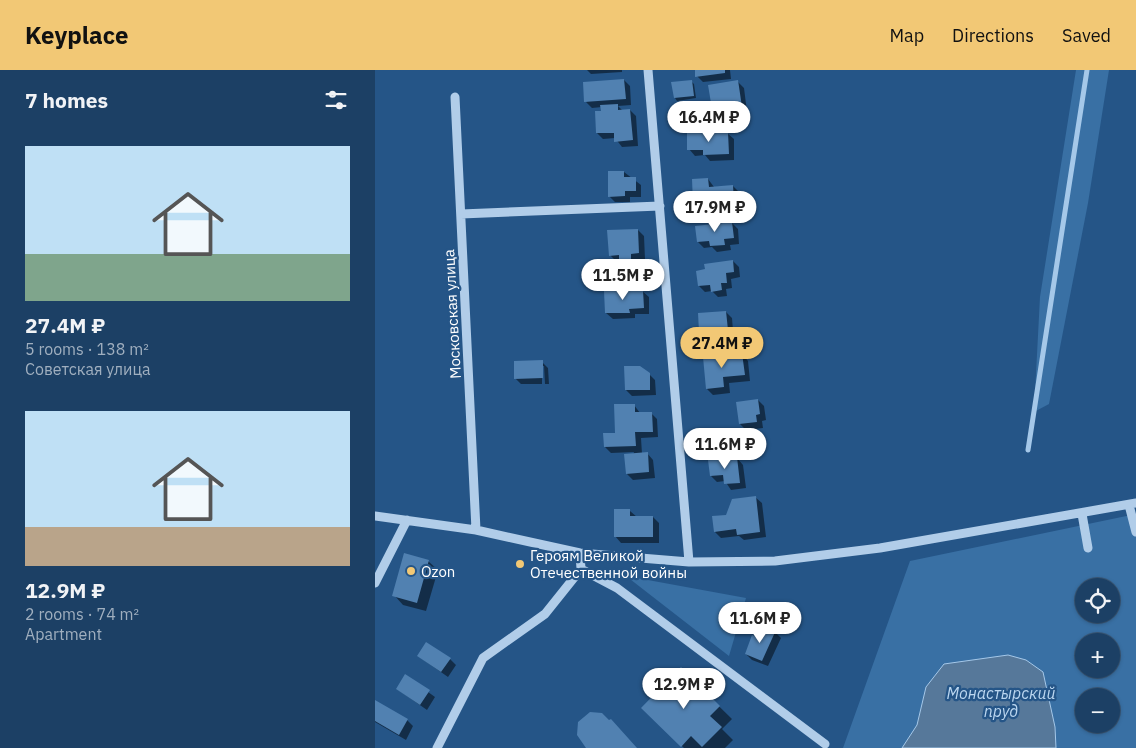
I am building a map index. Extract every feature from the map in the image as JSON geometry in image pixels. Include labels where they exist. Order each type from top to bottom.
[{"type":"street","points":[[648,70],[689,562]]},
{"type":"street","name":"Московская улица","points":[[455,97],[476,530]]},
{"type":"street","points":[[461,214],[660,206]]},
{"type":"street","points":[[375,516],[476,530],[580,553],[689,562],[775,562],[880,548],[1133,504],[1136,532]]},
{"type":"street","points":[[1082,514],[1089,548]]},
{"type":"street","points":[[375,583],[407,520]]},
{"type":"street","points":[[437,748],[483,658],[545,614],[581,569],[580,553]]},
{"type":"street","points":[[581,569],[617,588],[825,744]]},
{"type":"shaded area","points":[[1076,70],[1109,70],[1088,203],[1049,404],[1034,412],[1040,297]]},
{"type":"shaded area","points":[[1136,514],[1136,748],[843,748],[910,561]]},
{"type":"shaded area","points":[[626,576],[746,598],[729,656]]},
{"type":"water","name":"Монастырский пруд","points":[[1008,655],[1026,660],[1043,672],[1055,727],[1056,748],[902,748],[917,725],[926,687],[944,664]]},
{"type":"building","points":[[695,70],[725,70],[725,73],[695,77]]},
{"type":"building","points":[[624,79],[626,99],[584,102],[583,82]]},
{"type":"building","points":[[692,80],[694,96],[674,98],[671,82]]},
{"type":"building","points":[[738,80],[742,107],[723,109],[722,101],[711,103],[708,85]]},
{"type":"building","points":[[618,104],[618,110],[630,109],[633,140],[614,142],[614,133],[596,133],[595,111],[601,111],[600,105]]},
{"type":"building","points":[[728,132],[729,154],[703,155],[703,150],[687,150],[687,133]]},
{"type":"building","points":[[608,171],[624,171],[624,177],[636,177],[636,191],[625,191],[625,196],[608,197]]},
{"type":"building","points":[[708,178],[709,187],[733,185],[734,202],[693,204],[692,179]]},
{"type":"building","points":[[732,222],[734,238],[724,239],[725,245],[710,246],[709,241],[697,242],[695,226]]},
{"type":"building","points":[[638,229],[639,253],[631,254],[631,260],[619,260],[619,255],[609,256],[607,230]]},
{"type":"building","points":[[733,260],[734,272],[726,273],[727,283],[721,283],[722,290],[711,292],[710,285],[698,286],[696,271],[705,269],[704,264]]},
{"type":"building","points":[[643,290],[644,308],[629,309],[630,313],[605,313],[604,291]]},
{"type":"building","points":[[726,311],[728,330],[733,329],[734,336],[707,338],[706,331],[699,332],[698,313]]},
{"type":"building","points":[[742,353],[745,375],[723,377],[724,387],[706,389],[703,357]]},
{"type":"building","points":[[543,360],[543,378],[514,379],[514,361]]},
{"type":"building","points":[[624,366],[640,366],[650,373],[650,390],[625,390]]},
{"type":"building","points":[[758,399],[760,414],[756,415],[757,422],[739,424],[736,402]]},
{"type":"building","points":[[614,404],[635,404],[635,412],[652,412],[653,432],[635,432],[636,446],[604,447],[603,433],[615,433]]},
{"type":"building","points":[[648,452],[649,472],[626,474],[624,454]]},
{"type":"building","points":[[737,457],[740,483],[724,484],[723,475],[710,476],[708,460]]},
{"type":"building","points":[[756,496],[760,532],[737,535],[736,529],[714,532],[712,516],[726,515],[732,499]]},
{"type":"building","points":[[614,509],[630,509],[630,516],[653,516],[653,537],[614,537]]},
{"type":"building","points":[[404,553],[429,560],[417,603],[392,596]]},
{"type":"building","points":[[763,626],[776,630],[762,661],[745,654],[752,635],[759,638]]},
{"type":"building","points":[[426,642],[451,658],[441,672],[417,656]]},
{"type":"building","points":[[681,667],[720,706],[710,716],[722,727],[702,747],[691,736],[681,747],[641,708]]},
{"type":"building","points":[[405,674],[430,690],[420,705],[396,689]]},
{"type":"building","points":[[375,700],[408,719],[399,735],[375,721]]},
{"type":"building","points":[[590,712],[602,713],[609,720],[611,719],[637,748],[586,748],[577,735],[578,722]]},
{"type":"waterway","points":[[1028,450],[1087,70]]},
{"type":"place","name":"Героям Великой Отечественной войны","points":[[520,564]]},
{"type":"place","name":"Ozon","points":[[411,571]]}]
